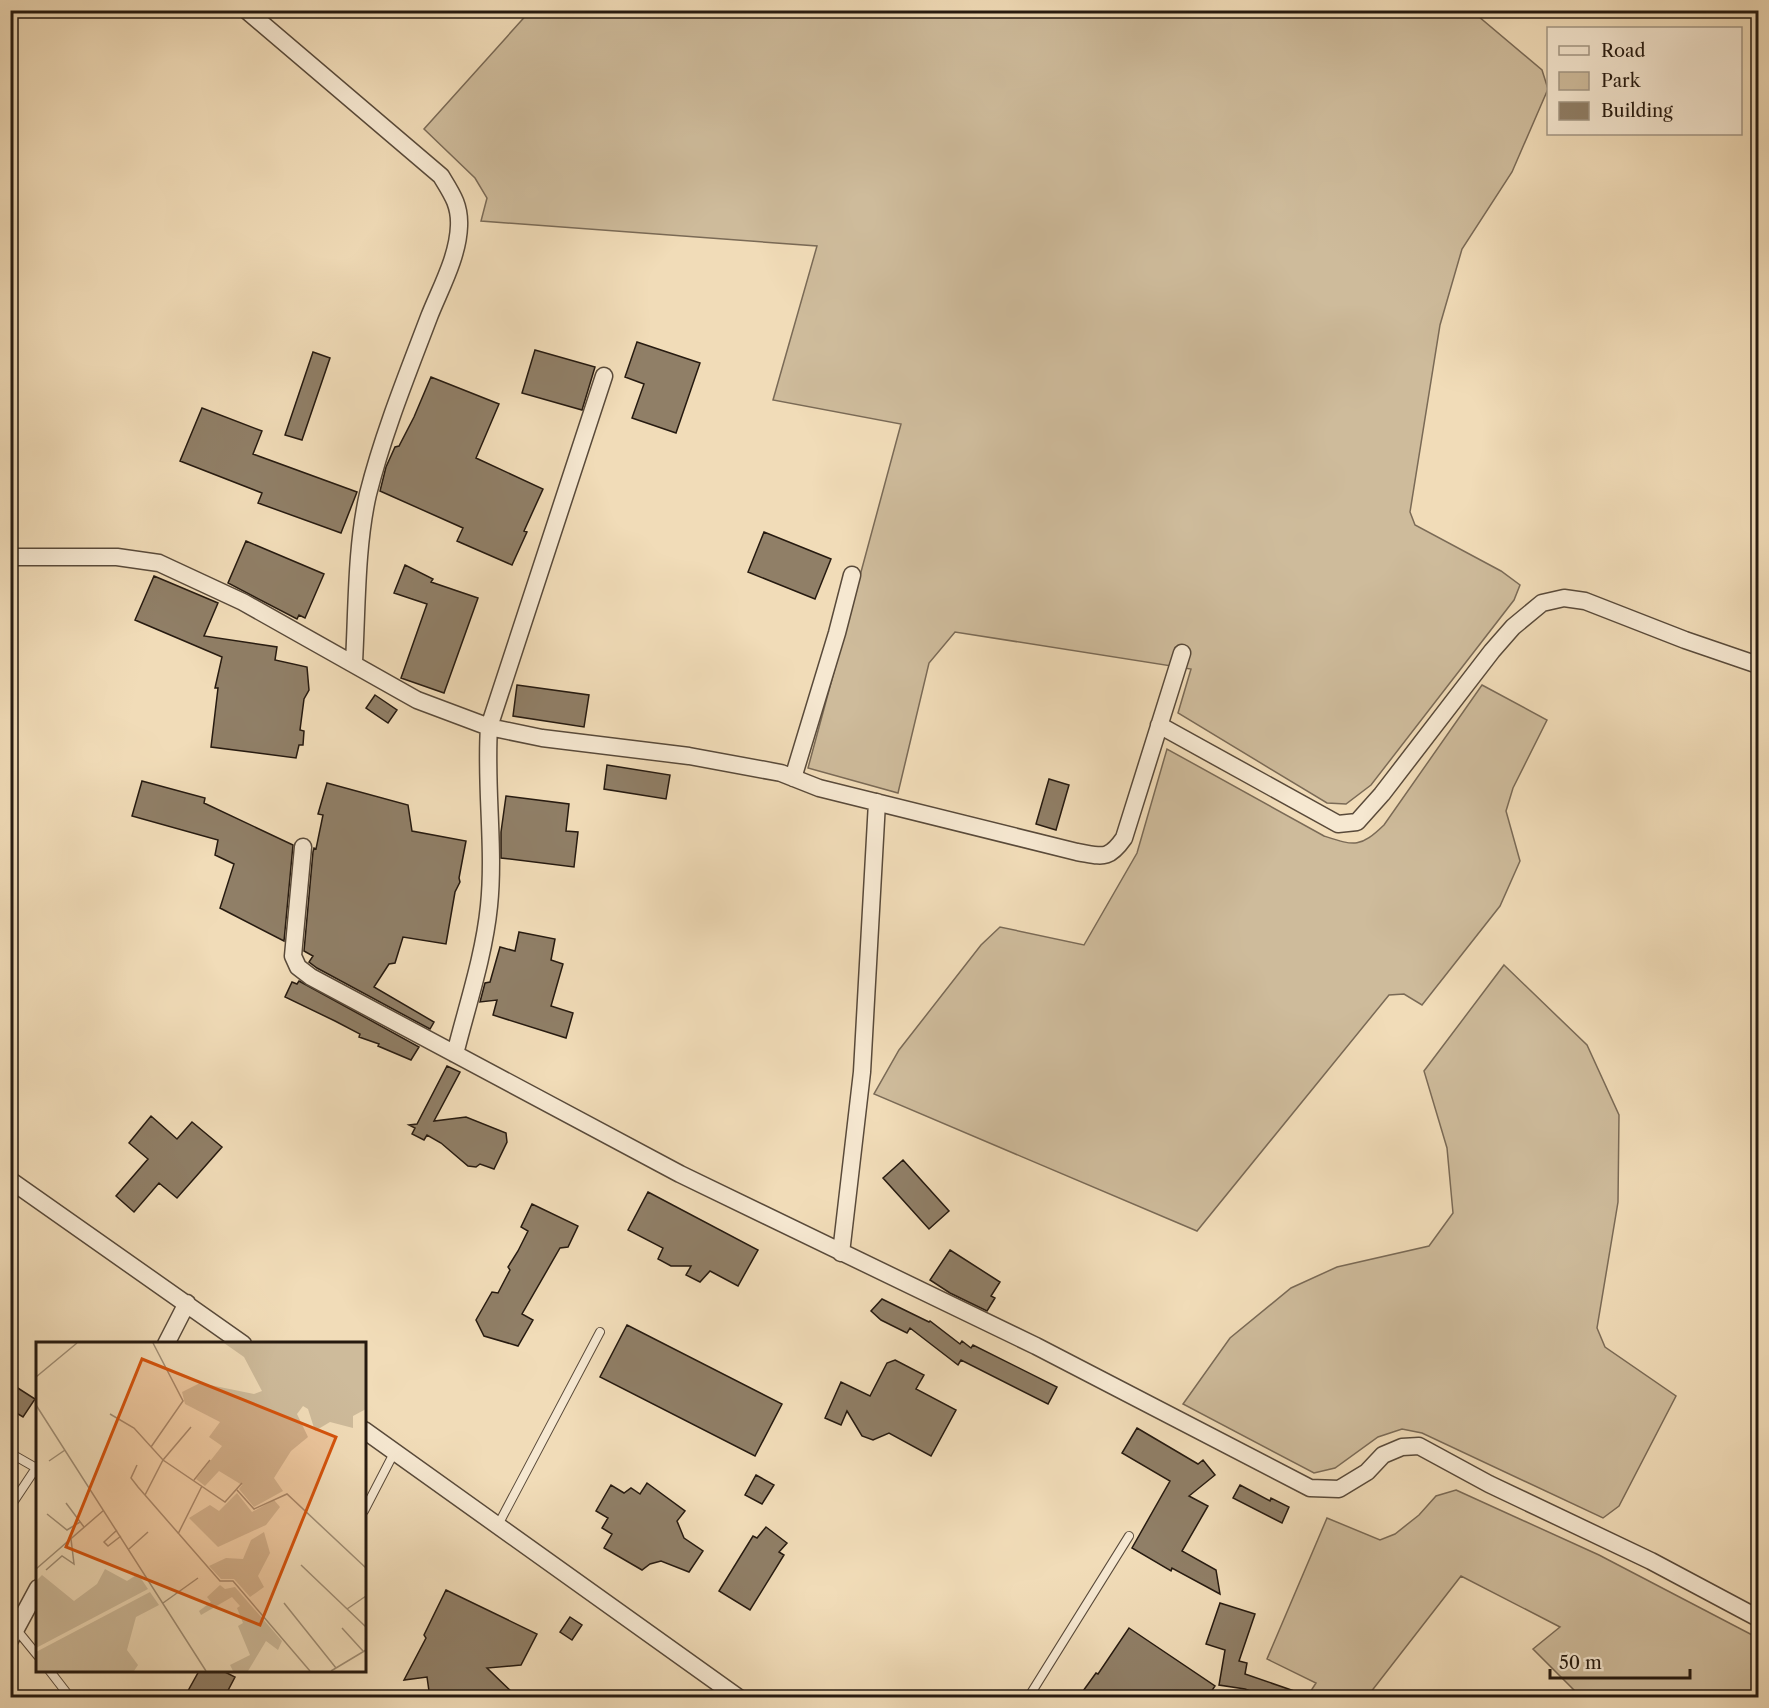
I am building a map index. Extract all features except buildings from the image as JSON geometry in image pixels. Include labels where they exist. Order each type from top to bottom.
[{"type":"street","points":[[246,10],[441,176],[458,203],[459,227],[454,252],[417,347],[377,462],[368,497],[362,541],[354,662]]},
{"type":"street","points":[[455,1054],[489,907],[487,770],[489,727],[604,376]]},
{"type":"street","points":[[10,557],[117,557],[159,563],[243,602],[354,662],[417,700],[489,727],[542,738],[689,756],[781,773],[819,788],[1077,852],[1104,856],[1115,852],[1124,838],[1182,653]]},
{"type":"street","points":[[793,778],[852,575]]},
{"type":"street","points":[[1159,725],[1338,824],[1357,822],[1382,794],[1492,651],[1513,627],[1542,603],[1564,597],[1585,601],[1685,640],[1758,665]]},
{"type":"street","points":[[841,1253],[862,1072],[877,802]]},
{"type":"street","points":[[303,847],[293,956],[298,967],[311,977],[680,1174],[1036,1346],[1310,1488],[1339,1489],[1367,1472],[1383,1455],[1401,1447],[1419,1446],[1489,1484],[1652,1561],[1758,1618]]},
{"type":"street","points":[[10,1180],[240,1342]]},
{"type":"street","points":[[167,1342],[187,1303]]},
{"type":"street","points":[[366,1431],[739,1698]]},
{"type":"street","points":[[13,1634],[36,1592]]},
{"type":"lane","points":[[498,1525],[600,1332]]},
{"type":"lane","points":[[366,1507],[395,1452]]},
{"type":"lane","points":[[10,1453],[36,1468]]},
{"type":"lane","points":[[10,1507],[36,1470]]},
{"type":"lane","points":[[1028,1698],[1129,1536]]},
{"type":"lane","points":[[13,1634],[36,1654]]},
{"type":"lane","points":[[50,1672],[66,1692],[68,1698]]},
{"type":"green space","points":[[530,11],[1472,11],[1542,70],[1547,91],[1512,172],[1462,249],[1440,325],[1410,512],[1415,525],[1501,571],[1520,585],[1514,600],[1371,785],[1346,804],[1327,803],[1178,713],[1191,669],[955,632],[929,663],[898,793],[808,768],[901,424],[773,400],[817,246],[481,221],[487,198],[475,178],[424,129]]},
{"type":"green space","points":[[1482,685],[1547,720],[1513,788],[1506,811],[1520,861],[1500,906],[1422,1005],[1404,994],[1389,995],[1197,1231],[874,1094],[899,1050],[981,945],[1000,927],[1084,945],[1137,853],[1167,749],[1324,836],[1343,842],[1357,843],[1369,838],[1384,825]]},
{"type":"green space","points":[[1504,965],[1587,1045],[1619,1115],[1618,1202],[1597,1328],[1605,1347],[1676,1396],[1619,1506],[1603,1518],[1422,1433],[1402,1429],[1378,1437],[1335,1468],[1314,1473],[1183,1404],[1230,1338],[1291,1288],[1337,1267],[1429,1246],[1453,1213],[1447,1148],[1424,1071]]},
{"type":"green space","points":[[1456,1490],[1599,1555],[1758,1638],[1758,1697],[1581,1697],[1533,1649],[1560,1627],[1461,1576],[1367,1697],[1307,1697],[1316,1683],[1267,1659],[1327,1518],[1380,1540],[1395,1534],[1419,1515],[1436,1496]]}]
